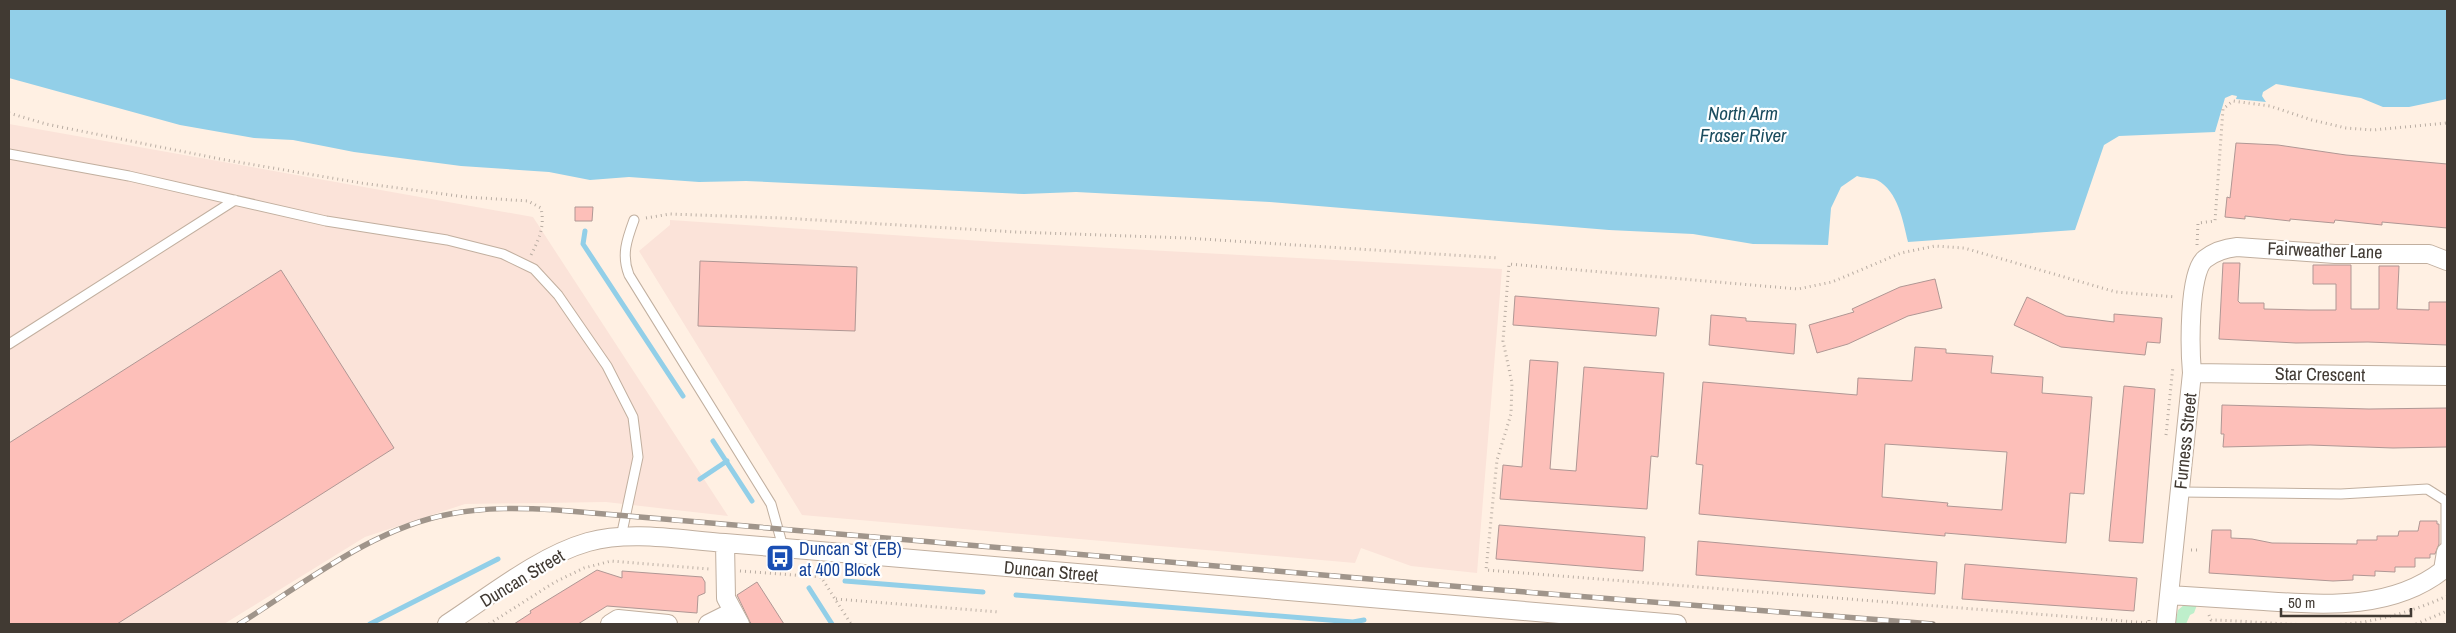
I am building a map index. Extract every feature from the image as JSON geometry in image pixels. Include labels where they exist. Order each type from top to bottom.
[{"type":"street","name":"Fairweather Lane","points":[[2200,253],[2238,247],[2335,254],[2429,254],[2447,261]]},
{"type":"street","name":"Furness Street","points":[[2166,624],[2192,373],[2190,356],[2196,274],[2200,253]]},
{"type":"street","name":"Star Crescent","points":[[2192,373],[2447,376]]},
{"type":"street","name":"Duncan Street","points":[[447,624],[552,556],[589,542],[621,537],[783,548],[1550,620],[1677,624]]},
{"type":"street","points":[[708,624],[736,618],[726,598],[725,543]]},
{"type":"street","points":[[2169,595],[2328,605],[2378,600],[2411,590],[2430,580],[2443,570],[2446,552]]},
{"type":"street","points":[[610,624],[618,619],[668,624]]},
{"type":"lane","points":[[9,154],[129,176],[326,221],[447,240],[503,254],[534,269],[558,295],[607,366],[633,416],[638,457],[621,537]]},
{"type":"lane","points":[[9,344],[235,200]]},
{"type":"lane","points":[[634,220],[624,247],[625,266],[629,276],[771,504],[783,548]]},
{"type":"lane","points":[[2180,492],[2341,494],[2427,489],[2446,501],[2446,552]]},
{"type":"path","points":[[2200,253],[2198,223],[2215,221],[2223,109],[2233,101],[2270,106],[2312,120],[2346,128],[2373,130],[2447,123]]},
{"type":"path","points":[[9,113],[46,124],[230,161],[361,183],[466,197],[528,201],[541,208],[544,222],[540,238],[526,264]]},
{"type":"path","points":[[634,220],[670,214],[782,218],[1016,232],[1186,238],[1499,258]]},
{"type":"path","points":[[2150,613],[2149,623],[1486,570],[1497,460],[1511,414],[1512,383],[1503,341],[1509,264],[1798,289],[1832,282],[1901,253],[1935,246],[1964,248],[2116,292],[2179,297]]},
{"type":"path","points":[[2188,549],[2199,550]]},
{"type":"path","points":[[489,624],[555,582],[584,568],[611,561],[821,577],[851,624]]},
{"type":"path","points":[[835,599],[1000,612]]},
{"type":"path","points":[[2416,624],[2447,611]]},
{"type":"path","points":[[2211,620],[2214,624]]},
{"type":"path","points":[[2246,621],[2250,624]]},
{"type":"shaded area","points":[[9,124],[533,217],[728,516],[606,502],[465,504],[365,537],[224,624],[9,624]]},
{"type":"shaded area","points":[[670,220],[997,242],[1502,269],[1477,573],[1411,566],[1361,548],[1355,563],[802,515],[639,251],[670,225]]},
{"type":"green space","points":[[2185,604],[2197,605],[2194,613],[2190,615],[2186,624],[2175,624],[2178,610]]},
{"type":"water","name":"North Arm Fraser River","points":[[9,9],[2447,9],[2447,99],[2409,107],[2383,107],[2361,98],[2276,84],[2263,92],[2262,96],[2266,102],[2236,99],[2237,96],[2232,95],[2225,98],[2215,132],[2119,136],[2104,145],[2075,230],[1908,242],[1899,207],[1890,191],[1877,180],[1857,176],[1841,187],[1831,208],[1828,245],[1753,244],[1693,234],[1609,230],[1270,202],[1076,192],[1024,194],[746,181],[699,182],[629,177],[590,180],[549,172],[461,166],[354,152],[293,140],[254,138],[180,125],[9,78]]},
{"type":"building","points":[[2236,143],[2278,145],[2346,155],[2447,164],[2447,228],[2382,222],[2382,225],[2335,220],[2334,223],[2245,216],[2245,219],[2225,217],[2227,197],[2230,198]]},
{"type":"building","points":[[575,207],[593,207],[592,221],[575,221]]},
{"type":"building","points":[[700,261],[857,267],[855,331],[698,326]]},
{"type":"building","points":[[2223,263],[2240,263],[2238,301],[2240,303],[2264,303],[2264,309],[2309,310],[2336,310],[2336,284],[2313,284],[2313,265],[2351,265],[2351,309],[2379,309],[2379,266],[2399,266],[2397,309],[2429,310],[2429,302],[2447,302],[2447,345],[2368,342],[2296,343],[2219,339]]},
{"type":"building","points":[[281,270],[394,448],[117,624],[9,624],[9,443]]},
{"type":"building","points":[[1935,279],[1942,308],[1908,316],[1848,344],[1817,353],[1809,325],[1854,312],[1852,309],[1900,287]]},
{"type":"building","points":[[1515,296],[1659,308],[1656,336],[1513,325]]},
{"type":"building","points":[[2027,297],[2066,316],[2114,322],[2114,314],[2162,318],[2160,343],[2147,342],[2145,355],[2061,347],[2014,325]]},
{"type":"building","points":[[1711,315],[1746,318],[1746,321],[1796,324],[1794,354],[1709,345]]},
{"type":"building","points":[[1915,347],[1946,349],[1946,353],[1993,356],[1991,373],[2043,377],[2042,393],[2092,397],[2084,494],[2070,493],[2066,543],[1945,533],[1945,536],[1699,514],[1703,465],[1696,464],[1703,382],[1857,395],[1858,378],[1912,381]],"holes":[[[1885,444],[2007,452],[2002,510],[1947,506],[1948,503],[1882,497]]]},
{"type":"building","points":[[1530,360],[1558,362],[1550,469],[1576,471],[1584,367],[1664,373],[1658,457],[1651,456],[1647,509],[1500,499],[1503,465],[1522,467]]},
{"type":"building","points":[[2124,386],[2155,389],[2143,543],[2109,541]]},
{"type":"building","points":[[2222,405],[2369,409],[2447,408],[2447,447],[2393,448],[2310,445],[2223,447],[2224,434],[2221,434]]},
{"type":"building","points":[[2420,521],[2437,521],[2437,524],[2439,524],[2439,544],[2435,554],[2430,554],[2430,558],[2415,558],[2415,567],[2395,567],[2395,572],[2375,571],[2375,576],[2353,575],[2353,580],[2333,581],[2209,573],[2212,530],[2231,530],[2231,538],[2252,539],[2272,543],[2357,544],[2357,540],[2377,540],[2377,536],[2398,536],[2399,531],[2418,531]]},
{"type":"building","points":[[1499,525],[1645,537],[1643,571],[1496,559]]},
{"type":"building","points":[[1698,541],[1937,562],[1935,594],[1696,575]]},
{"type":"building","points":[[1965,564],[2137,578],[2134,611],[1962,599]]},
{"type":"building","points":[[597,570],[622,578],[622,571],[702,577],[705,582],[705,593],[698,596],[697,613],[607,606],[578,624],[514,624],[531,613],[530,611]]},
{"type":"building","points":[[757,582],[784,624],[752,624],[750,622],[737,595]]},
{"type":"waterway","points":[[585,231],[583,244],[683,396]]},
{"type":"waterway","points":[[713,441],[752,501]]},
{"type":"waterway","points":[[700,479],[727,461]]},
{"type":"waterway","points":[[370,624],[498,559]]},
{"type":"waterway","points":[[845,581],[983,592]]},
{"type":"waterway","points":[[809,588],[832,624]]},
{"type":"waterway","points":[[1016,595],[1353,622],[1364,620]]},
{"type":"railway","points":[[239,624],[340,559],[394,531],[450,514],[490,509],[557,510],[1487,589],[1933,624]]},
{"type":"place","name":"Duncan St (EB) at 400 Block","points":[[780,558]]}]
